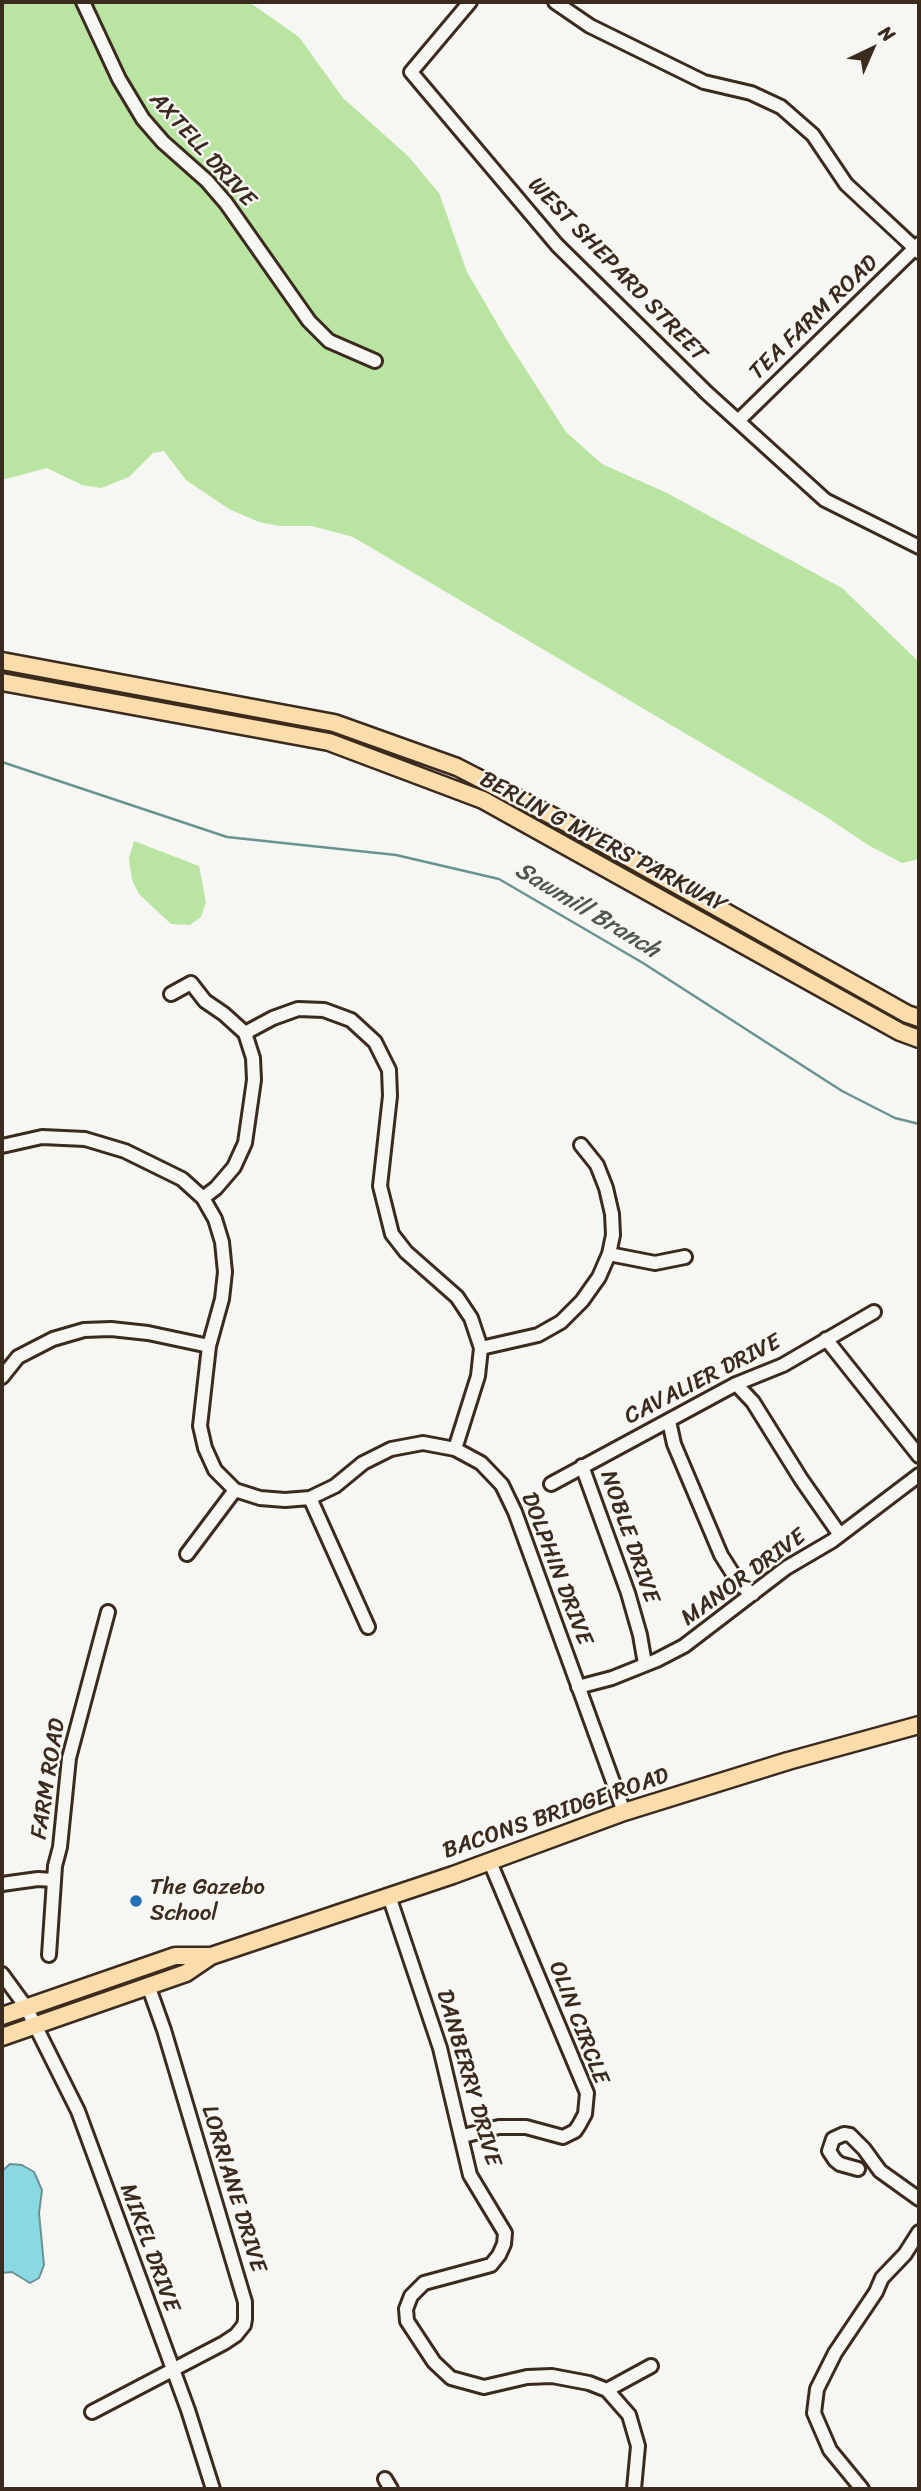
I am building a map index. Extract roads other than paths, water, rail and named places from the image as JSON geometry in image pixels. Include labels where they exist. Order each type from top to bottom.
[{"type":"main road","name":"BERLIN G MYERS PARKWAY","points":[[2,661],[334,723],[457,767],[574,827],[913,1016]]},
{"type":"main road","name":"BERLIN G MYERS PARKWAY","points":[[2,682],[329,742],[483,800],[900,1032],[919,1039]]},
{"type":"main road","points":[[900,1032],[913,1016]]},
{"type":"main road","name":"BACONS BRIDGE ROAD","points":[[2,2037],[186,1973],[211,1956],[489,1862],[624,1812],[822,1751],[919,1725]]},
{"type":"main road","name":"BACONS BRIDGE ROAD","points":[[2,2016],[175,1956],[211,1956]]},
{"type":"street","name":"AXTELL DRIVE","points":[[83,2],[119,79],[143,119],[226,203],[309,321],[329,341],[375,361]]},
{"type":"street","name":"WEST SHEPARD STREET","points":[[470,2],[411,72],[557,244],[738,421],[825,500],[919,547]]},
{"type":"street","points":[[555,2],[590,26],[704,82],[751,93],[781,107],[813,135],[846,184],[918,248]]},
{"type":"street","name":"TEA FARM ROAD","points":[[738,421],[918,248]]},
{"type":"street","points":[[171,993],[191,983],[205,1001],[245,1034],[253,1058],[254,1080],[245,1143],[234,1167],[216,1188],[203,1198]]},
{"type":"street","points":[[245,1034],[273,1017],[298,1009],[324,1010],[351,1020],[375,1042],[389,1070],[390,1096],[380,1186],[392,1234],[406,1252],[457,1297],[471,1318],[481,1348],[478,1376],[455,1449]]},
{"type":"street","points":[[2,1146],[42,1137],[85,1139],[125,1152],[182,1179],[203,1198],[215,1219],[225,1272],[222,1299],[209,1346],[200,1426],[205,1448],[215,1470],[235,1490],[187,1554]]},
{"type":"street","points":[[481,1348],[538,1335],[561,1322],[582,1301],[599,1277],[609,1254],[612,1224],[606,1188],[597,1165],[581,1145]]},
{"type":"street","points":[[609,1254],[655,1263],[685,1257]]},
{"type":"street","name":"CAVALIER DRIVE","points":[[551,1484],[736,1384],[783,1365],[874,1312]]},
{"type":"street","points":[[2,1377],[18,1357],[53,1339],[84,1330],[111,1329],[148,1333],[209,1346]]},
{"type":"street","points":[[827,1339],[919,1456]]},
{"type":"street","points":[[736,1384],[753,1402],[840,1535]]},
{"type":"street","points":[[668,1420],[674,1444],[721,1555],[740,1585],[753,1594]]},
{"type":"street","name":"DOLPHIN DRIVE","points":[[235,1490],[260,1498],[310,1498],[335,1486],[363,1463],[391,1449],[423,1443],[455,1449],[481,1463],[502,1485],[515,1512],[624,1812]]},
{"type":"street","name":"NOBLE DRIVE","points":[[582,1466],[628,1593],[645,1664]]},
{"type":"street","name":"MANOR DRIVE","points":[[578,1687],[612,1678],[684,1646],[786,1569],[840,1535],[919,1475]]},
{"type":"street","points":[[310,1498],[368,1627]]},
{"type":"street","name":"FARM ROAD","points":[[49,1955],[53,1881],[60,1847],[69,1758],[108,1612]]},
{"type":"street","name":"OLIN CIRCLE","points":[[463,2136],[499,2127],[526,2127],[563,2137],[575,2131],[585,2114],[587,2093],[489,1862]]},
{"type":"street","points":[[2,1884],[38,1879],[53,1881]]},
{"type":"street","name":"DANBERRY DRIVE","points":[[389,1896],[404,1946],[431,2017],[463,2136],[470,2175],[505,2233],[504,2244],[491,2265],[424,2283],[411,2296],[406,2309],[407,2321],[434,2362],[451,2378],[484,2387],[527,2377],[552,2376],[607,2390]]},
{"type":"street","name":"MIKEL DRIVE","points":[[2,1974],[26,2007],[78,2111],[188,2410],[213,2489]]},
{"type":"street","name":"LORRIANE DRIVE","points":[[92,2412],[224,2343],[244,2325],[246,2311],[164,2030],[148,1985]]},
{"type":"street","points":[[858,2169],[835,2160],[829,2151],[833,2139],[844,2134],[850,2135],[880,2171],[919,2199]]},
{"type":"street","points":[[862,2489],[830,2450],[824,2438],[814,2413],[817,2389],[828,2365],[876,2292],[882,2278],[905,2254],[919,2232]]},
{"type":"street","points":[[634,2489],[638,2446],[629,2415],[607,2390],[651,2366]]},
{"type":"water","points":[[10,2164],[22,2165],[34,2172],[42,2190],[39,2213],[44,2265],[39,2278],[30,2283],[12,2272],[2,2273],[2,2171]]},
{"type":"waterway","name":"Sawmill Branch","points":[[2,762],[227,837],[396,855],[499,879],[643,963],[842,1091],[895,1118],[919,1124]]},
{"type":"place","name":"The Gazebo School","points":[[136,1901]]}]
